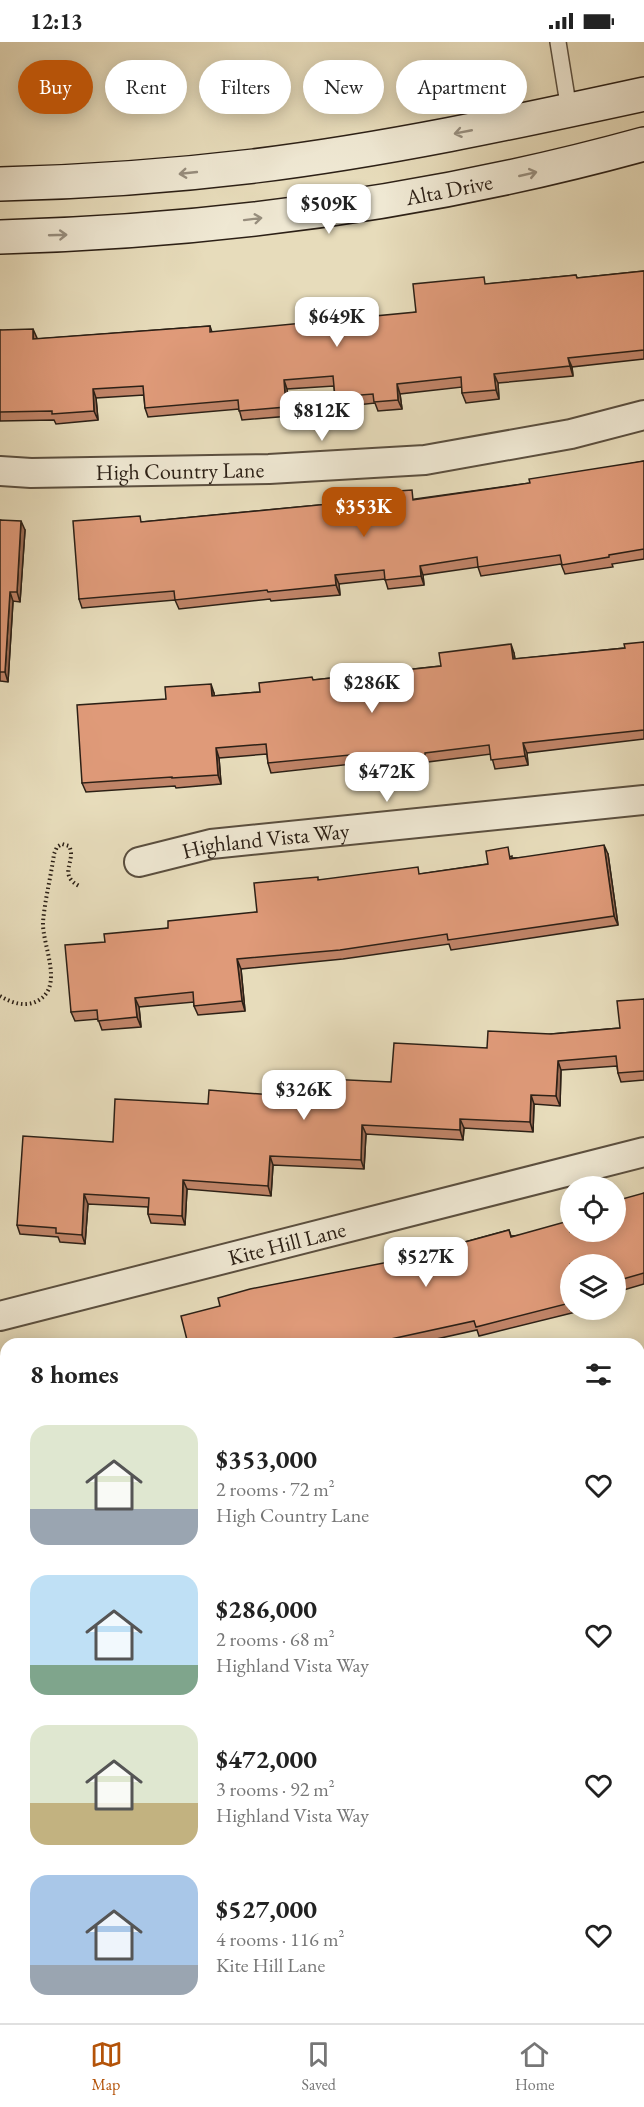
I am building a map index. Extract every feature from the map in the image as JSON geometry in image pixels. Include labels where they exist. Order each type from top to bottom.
[{"type":"main road","points":[[0,184],[121,178],[256,166],[392,145],[644,94]]},
{"type":"main road","name":"Alta Drive","points":[[0,237],[152,229],[371,204],[508,178],[644,144]]},
{"type":"street","name":"High Country Lane","points":[[0,471],[31,473],[257,469],[425,460],[571,434],[644,415]]},
{"type":"street","name":"Highland Vista Way","points":[[140,862],[211,844],[644,800]]},
{"type":"street","name":"Kite Hill Lane","points":[[0,1316],[644,1152]]},
{"type":"lane","points":[[558,42],[569,110]]},
{"type":"path","points":[[0,996],[23,1005],[43,998],[48,991],[52,973],[43,934],[43,922],[54,854],[57,847],[62,844],[69,846],[72,851],[69,876],[72,882],[79,886]]},
{"type":"building","points":[[644,271],[644,350],[568,358],[570,366],[494,374],[496,390],[462,393],[461,377],[397,384],[398,400],[374,402],[373,394],[335,397],[333,376],[284,380],[286,407],[239,411],[238,400],[145,408],[143,386],[93,389],[94,411],[52,414],[52,411],[0,412],[0,330],[33,329],[33,339],[210,326],[210,332],[303,323],[304,333],[354,327],[354,318],[416,312],[413,284],[484,277],[485,284]]},
{"type":"building","points":[[644,461],[644,549],[562,565],[560,555],[478,567],[477,557],[420,566],[421,576],[385,580],[384,570],[335,575],[336,585],[268,592],[267,590],[175,600],[174,591],[79,599],[73,521],[140,516],[141,522],[329,504],[329,512],[385,506],[384,492],[412,490],[413,500],[530,483],[529,479]]},
{"type":"building","points":[[0,520],[21,521],[17,592],[10,592],[5,672],[0,672]]},
{"type":"building","points":[[644,642],[644,730],[523,743],[525,756],[491,760],[489,745],[361,762],[360,754],[268,763],[266,744],[216,748],[218,775],[82,783],[77,705],[166,699],[165,687],[211,684],[212,696],[260,692],[259,683],[312,677],[313,680],[441,666],[439,653],[511,644],[513,659],[625,648],[624,644]]},
{"type":"building","points":[[604,845],[614,916],[448,940],[447,934],[340,950],[237,959],[242,1001],[194,1006],[193,992],[135,998],[137,1017],[98,1021],[97,1010],[71,1012],[65,945],[105,942],[104,934],[168,928],[168,921],[257,912],[254,883],[318,877],[318,880],[418,867],[419,874],[488,864],[486,851],[508,847],[510,859]]},
{"type":"building","points":[[644,999],[644,1071],[618,1073],[616,1056],[558,1061],[556,1096],[531,1095],[530,1122],[460,1119],[460,1130],[362,1125],[361,1160],[270,1156],[268,1186],[183,1180],[182,1216],[148,1214],[149,1198],[84,1194],[82,1235],[56,1233],[56,1228],[17,1225],[23,1136],[113,1142],[115,1099],[208,1104],[209,1090],[299,1097],[299,1086],[326,1088],[327,1079],[391,1082],[394,1043],[487,1048],[488,1031],[551,1034],[620,1028],[617,1001]]},
{"type":"building","points":[[644,1193],[644,1273],[626,1278],[626,1254],[560,1254],[560,1306],[476,1327],[474,1321],[396,1338],[186,1338],[181,1316],[220,1306],[218,1298],[250,1289],[399,1260],[509,1230],[511,1237],[560,1223],[560,1242],[626,1242],[626,1198]]}]
